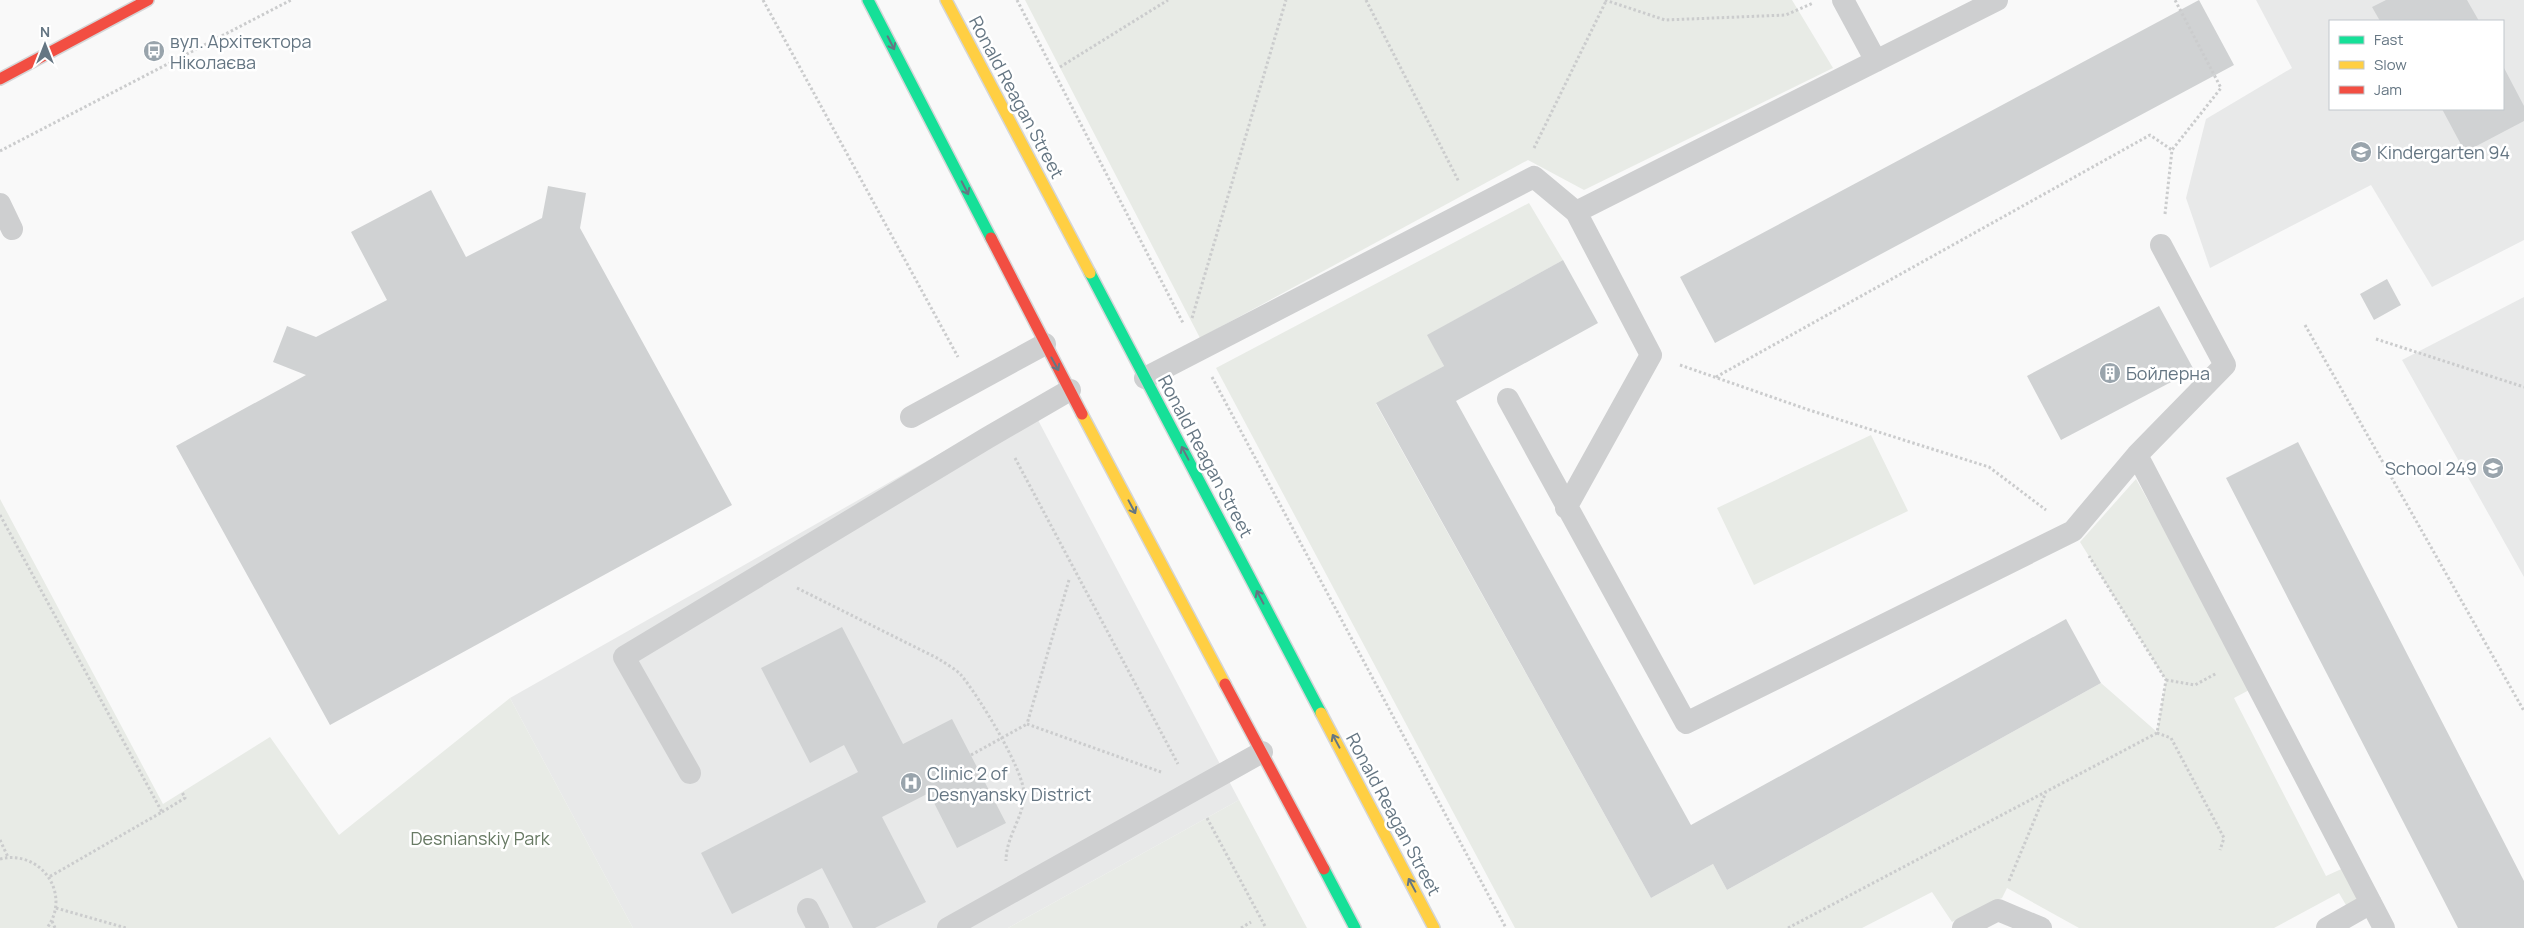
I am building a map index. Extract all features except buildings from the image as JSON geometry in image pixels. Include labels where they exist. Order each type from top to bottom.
[{"type":"main road","points":[[0,79],[148,0]]},
{"type":"main road","points":[[868,0],[1045,344],[1355,928]]},
{"type":"main road","name":"Ronald Reagan Street","points":[[946,0],[1434,928]]},
{"type":"lane","points":[[1843,0],[1876,61]]},
{"type":"lane","points":[[1576,212],[1997,0]]},
{"type":"lane","points":[[1145,378],[1534,177],[1576,212],[1651,355],[1566,508]]},
{"type":"lane","points":[[0,204],[12,229]]},
{"type":"lane","points":[[1508,399],[1686,724],[2073,531],[2138,455],[2225,365],[2161,245]]},
{"type":"lane","points":[[911,417],[1045,344]]},
{"type":"lane","points":[[690,774],[624,657],[1000,430],[1070,390]]},
{"type":"lane","points":[[2138,455],[2384,928]]},
{"type":"lane","points":[[948,928],[1262,752]]},
{"type":"lane","points":[[2327,928],[2372,904]]},
{"type":"lane","points":[[1963,928],[1998,910],[2041,928]]},
{"type":"path","points":[[0,151],[291,0]]},
{"type":"path","points":[[763,0],[972,384]]},
{"type":"path","points":[[1017,0],[1198,352],[1254,452],[1506,928]]},
{"type":"path","points":[[1060,67],[1168,0]]},
{"type":"path","points":[[1191,320],[1286,0]]},
{"type":"path","points":[[1366,0],[1473,209]]},
{"type":"path","points":[[1515,187],[1606,0],[1665,20],[1786,15],[1821,0]]},
{"type":"path","points":[[2161,245],[2172,150],[2221,88],[2174,0]]},
{"type":"path","points":[[1716,377],[2150,135],[2172,150]]},
{"type":"path","points":[[2305,325],[2524,712]]},
{"type":"path","points":[[2376,339],[2524,387]]},
{"type":"path","points":[[1651,355],[1809,410],[1989,467],[2073,531],[2166,680],[2157,733]]},
{"type":"path","points":[[1000,430],[1266,928]]},
{"type":"path","points":[[0,515],[162,812]]},
{"type":"path","points":[[765,572],[946,664],[960,674],[1002,738],[1024,793],[1022,812],[1012,828],[1006,858],[1011,893]]},
{"type":"path","points":[[970,755],[1027,724],[1069,580]]},
{"type":"path","points":[[2166,680],[2195,685],[2244,659]]},
{"type":"path","points":[[1027,724],[1164,773]]},
{"type":"path","points":[[1788,928],[2157,733],[2171,738],[2224,838],[2220,850]]},
{"type":"path","points":[[49,877],[185,798],[182,792]]},
{"type":"path","points":[[1998,910],[2047,792]]},
{"type":"path","points":[[0,840],[8,857]]},
{"type":"path","points":[[0,859],[22,857],[35,862],[49,877],[56,895],[56,908],[52,921],[47,928]]},
{"type":"path","points":[[56,908],[126,928]]},
{"type":"path","points":[[52,921],[55,928]]},
{"type":"path","points":[[1241,928],[1251,922],[1248,928]]},
{"type":"shaded area","name":"Kindergarten 94","points":[[2256,0],[2524,0],[2524,240],[2432,287],[2371,185],[2210,268],[2186,198],[2206,119],[2292,68]]},
{"type":"shaded area","name":"School 249","points":[[2524,297],[2524,577],[2402,360]]},
{"type":"shaded area","points":[[1029,403],[1239,800],[1008,928],[633,928],[510,698]]},
{"type":"green space","points":[[1025,0],[1792,0],[1833,68],[1584,190],[1528,160],[1200,338]]},
{"type":"green space","points":[[1529,203],[1563,260],[1428,335],[1444,366],[1376,404],[1651,898],[1713,864],[1727,890],[2101,683],[2157,732],[2166,680],[2080,542],[2136,479],[2253,688],[2234,698],[2326,876],[2348,866],[2364,896],[2350,912],[2339,893],[2274,928],[2079,928],[2007,888],[2002,898],[1952,922],[1932,892],[1862,928],[1515,928],[1216,368]]},
{"type":"green space","points":[[1871,435],[1908,511],[1754,585],[1717,508]]},
{"type":"green space","name":"Desnianskiy Park","points":[[0,499],[163,804],[270,737],[339,835],[510,698],[633,928],[0,928]]},
{"type":"green space","points":[[1239,800],[1307,928],[1008,928]]},
{"type":"traffic: fast","points":[[868,0],[991,238]]},
{"type":"traffic: fast","points":[[1090,273],[1321,713]]},
{"type":"traffic: fast","points":[[1324,869],[1355,928]]},
{"type":"traffic: slow","points":[[946,0],[1090,273]]},
{"type":"traffic: slow","points":[[1082,414],[1225,684]]},
{"type":"traffic: slow","points":[[1321,713],[1434,928]]},
{"type":"traffic: jam","points":[[0,79],[148,0]]},
{"type":"traffic: jam","points":[[991,238],[1082,414]]},
{"type":"traffic: jam","points":[[1225,684],[1324,869]]},
{"type":"place","name":"вул. Архітектора Ніколаєва","points":[[154,51]]},
{"type":"place","name":"Kindergarten 94","points":[[2361,152]]},
{"type":"place","name":"Бойлерна","points":[[2110,373]]},
{"type":"place","name":"School 249","points":[[2493,468]]},
{"type":"place","name":"Clinic 2 of Desnyansky District","points":[[911,783]]}]
